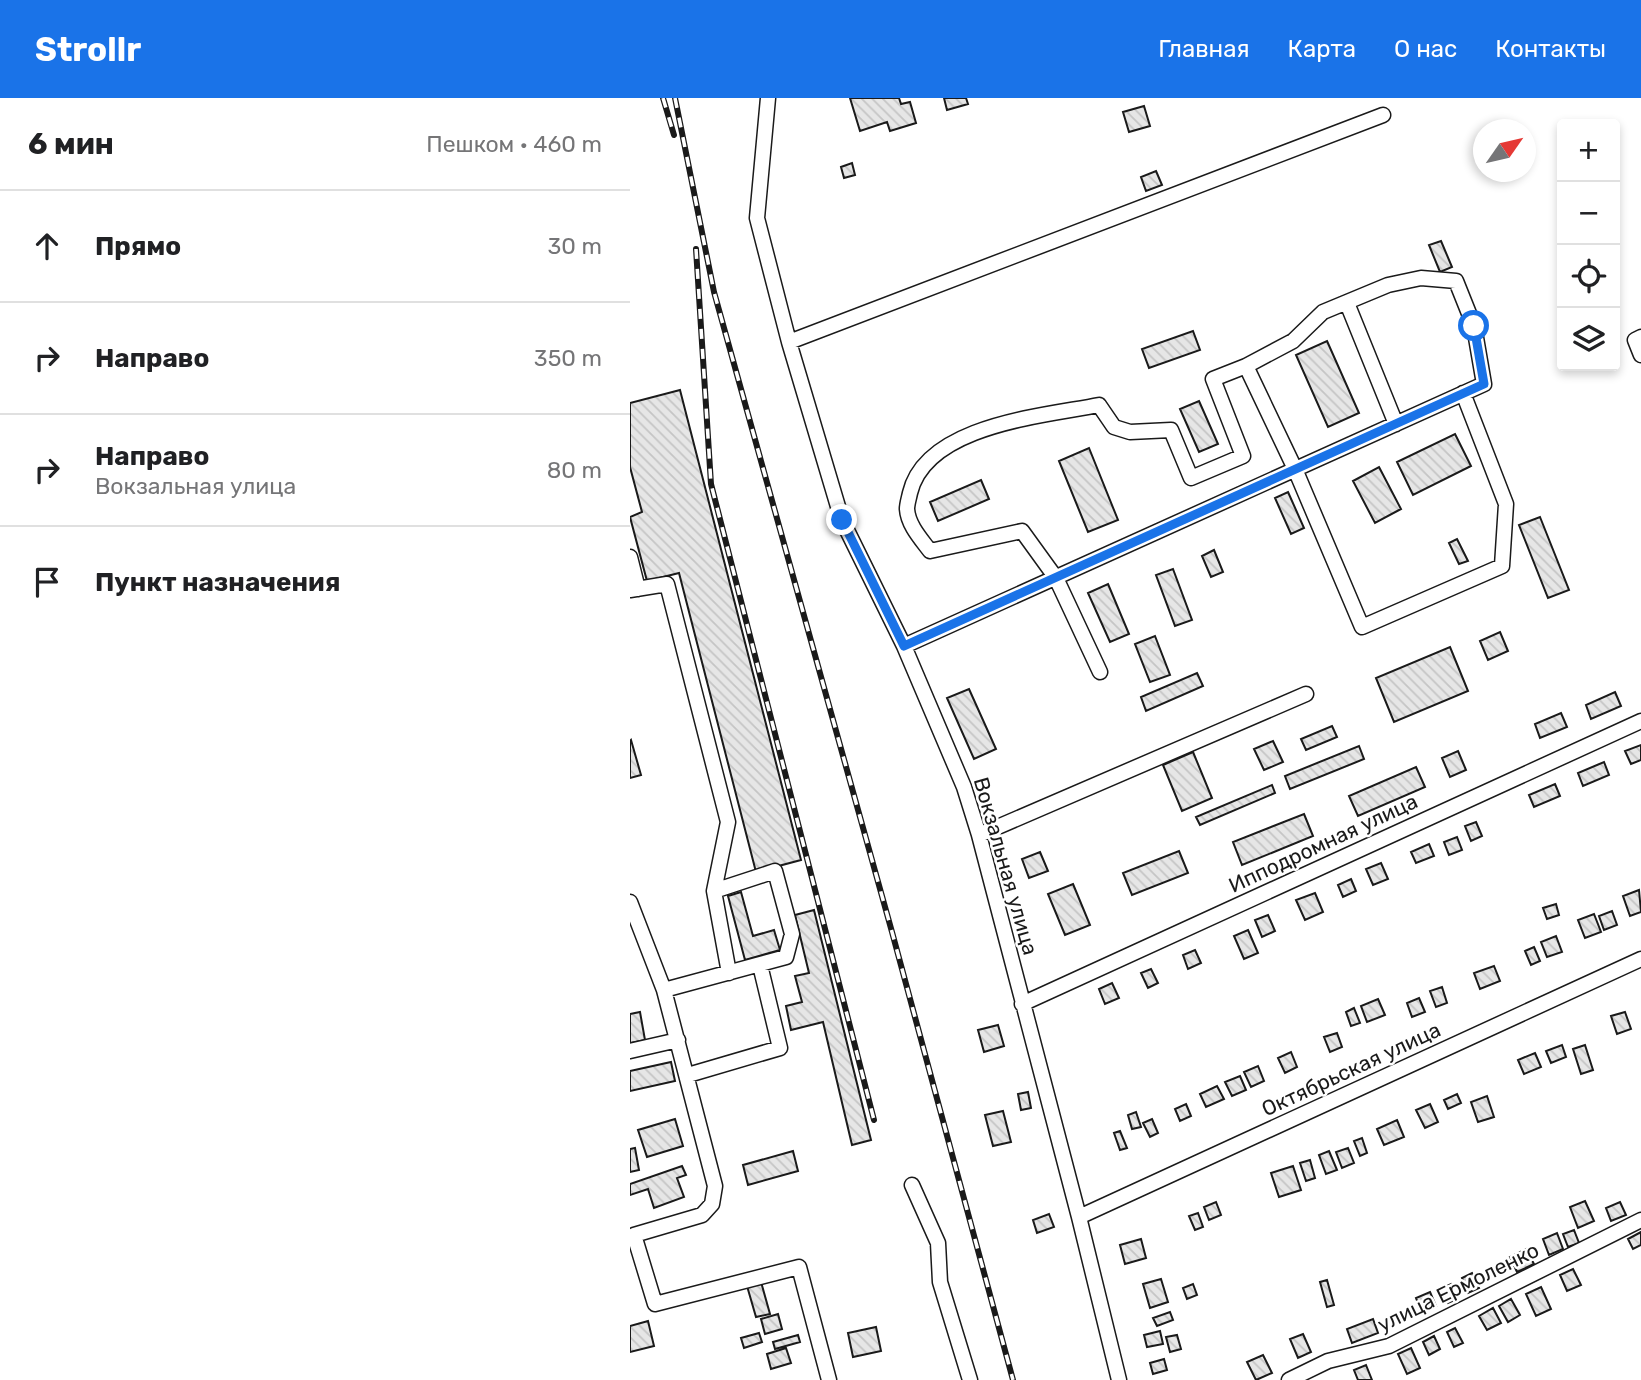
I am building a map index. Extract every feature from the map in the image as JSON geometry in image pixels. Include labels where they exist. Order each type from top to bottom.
[{"type":"street","name":"Вокзальная улица","points":[[768,98],[757,218],[789,342],[842,520],[904,646],[964,787],[1079,1217],[1119,1380]]},
{"type":"street","points":[[789,342],[1382,115]]},
{"type":"street","points":[[904,646],[1056,578],[1484,384],[1474,326],[1456,281],[1421,278],[1388,285],[1323,312],[1293,341],[1246,366],[1213,379],[1243,456],[1191,478],[1171,430],[1130,432],[1114,427],[1099,405],[985,428],[936,453],[913,481],[907,509],[913,528],[930,551],[1022,531],[1056,578],[1100,672]]},
{"type":"street","points":[[1347,303],[1396,424]]},
{"type":"street","points":[[1641,337],[1636,340],[1641,355]]},
{"type":"street","points":[[1246,366],[1295,470],[1362,627],[1502,566],[1506,503],[1463,393]]},
{"type":"street","points":[[630,558],[634,589],[667,584],[728,822],[714,891],[729,973]]},
{"type":"street","points":[[979,835],[1306,694]]},
{"type":"street","name":"Ипподромная улица","points":[[1022,1004],[1641,721]]},
{"type":"street","points":[[664,990],[786,957],[792,934],[775,872],[714,891]]},
{"type":"street","points":[[630,902],[664,990],[715,1186],[712,1204],[702,1215],[631,1231],[655,1304],[799,1267],[830,1380]]},
{"type":"street","name":"Октябрьская улица","points":[[1079,1217],[1641,959]]},
{"type":"street","points":[[688,1075],[780,1048],[760,965]]},
{"type":"street","points":[[630,1051],[678,1040]]},
{"type":"street","points":[[912,1185],[938,1243],[940,1282],[970,1380]]},
{"type":"street","name":"улица Ермоленко","points":[[1289,1380],[1328,1361],[1389,1346],[1641,1220]]},
{"type":"building","points":[[850,98],[899,98],[901,104],[910,102],[916,123],[890,131],[887,122],[860,131]]},
{"type":"building","points":[[944,98],[966,98],[968,104],[947,110]]},
{"type":"building","points":[[1144,106],[1150,126],[1129,132],[1123,112]]},
{"type":"building","points":[[852,163],[855,175],[844,178],[841,167]]},
{"type":"building","points":[[1156,171],[1162,185],[1146,191],[1141,177]]},
{"type":"building","points":[[1441,241],[1452,267],[1440,272],[1429,245]]},
{"type":"building","points":[[1193,331],[1200,350],[1149,368],[1142,349]]},
{"type":"building","points":[[1327,341],[1359,413],[1328,427],[1296,355]]},
{"type":"building","points":[[680,390],[801,860],[756,872],[679,573],[647,581],[630,517],[642,512],[630,467],[630,403]]},
{"type":"building","points":[[1199,401],[1218,444],[1199,452],[1180,409]]},
{"type":"building","points":[[1455,434],[1471,466],[1413,495],[1397,462]]},
{"type":"building","points":[[1089,448],[1118,520],[1088,532],[1059,461]]},
{"type":"building","points":[[1379,467],[1401,509],[1375,523],[1353,481]]},
{"type":"building","points":[[981,480],[989,499],[938,521],[930,502]]},
{"type":"building","points":[[1288,492],[1304,528],[1291,534],[1275,498]]},
{"type":"building","points":[[1540,517],[1569,590],[1548,598],[1519,525]]},
{"type":"building","points":[[1457,539],[1468,561],[1459,564],[1449,543]]},
{"type":"building","points":[[1214,550],[1223,572],[1211,577],[1202,556]]},
{"type":"building","points":[[1173,569],[1192,620],[1175,626],[1156,575]]},
{"type":"building","points":[[1108,584],[1129,634],[1110,642],[1088,593]]},
{"type":"building","points":[[1500,632],[1508,651],[1488,660],[1480,641]]},
{"type":"building","points":[[1155,636],[1170,675],[1150,682],[1135,644]]},
{"type":"building","points":[[1450,647],[1468,691],[1394,722],[1376,678]]},
{"type":"building","points":[[1197,673],[1203,686],[1146,711],[1141,697]]},
{"type":"building","points":[[969,689],[996,749],[974,759],[947,698]]},
{"type":"building","points":[[1615,692],[1621,706],[1591,719],[1586,705]]},
{"type":"building","points":[[1561,713],[1567,727],[1540,738],[1535,724]]},
{"type":"building","points":[[1332,726],[1337,737],[1306,750],[1301,739]]},
{"type":"building","points":[[630,741],[641,775],[630,778]]},
{"type":"building","points":[[1273,741],[1283,762],[1264,770],[1254,749]]},
{"type":"building","points":[[1641,745],[1641,760],[1631,764],[1625,751]]},
{"type":"building","points":[[1359,746],[1364,759],[1290,789],[1285,776]]},
{"type":"building","points":[[1458,751],[1466,770],[1450,777],[1442,758]]},
{"type":"building","points":[[1193,752],[1212,798],[1182,811],[1163,765]]},
{"type":"building","points":[[1604,762],[1609,775],[1583,786],[1578,773]]},
{"type":"building","points":[[1416,767],[1425,787],[1358,816],[1349,796]]},
{"type":"building","points":[[1555,784],[1560,796],[1534,807],[1529,795]]},
{"type":"building","points":[[1272,785],[1275,793],[1200,825],[1196,817]]},
{"type":"building","points":[[1304,814],[1313,836],[1242,865],[1233,842]]},
{"type":"building","points":[[1476,822],[1482,836],[1471,841],[1465,826]]},
{"type":"building","points":[[1457,837],[1462,850],[1449,855],[1444,842]]},
{"type":"building","points":[[1429,844],[1434,856],[1416,863],[1411,852]]},
{"type":"building","points":[[1179,851],[1188,873],[1132,895],[1123,873]]},
{"type":"building","points":[[1040,852],[1048,871],[1029,878],[1022,859]]},
{"type":"building","points":[[1381,863],[1388,879],[1373,885],[1366,869]]},
{"type":"building","points":[[1351,879],[1356,891],[1343,897],[1338,885]]},
{"type":"building","points":[[1073,884],[1090,925],[1065,935],[1048,894]]},
{"type":"building","points":[[1639,890],[1641,912],[1630,916],[1623,896]]},
{"type":"building","points":[[741,892],[753,936],[774,930],[780,950],[745,960],[728,896]]},
{"type":"building","points":[[1315,893],[1323,912],[1305,920],[1296,900]]},
{"type":"building","points":[[1556,904],[1559,915],[1547,919],[1543,908]]},
{"type":"building","points":[[814,910],[871,1140],[852,1145],[823,1022],[791,1030],[786,1006],[802,1002],[795,976],[809,973],[795,915]]},
{"type":"building","points":[[1612,911],[1617,925],[1604,930],[1599,916]]},
{"type":"building","points":[[1594,914],[1601,932],[1585,938],[1578,920]]},
{"type":"building","points":[[1268,915],[1275,931],[1262,937],[1255,920]]},
{"type":"building","points":[[1248,930],[1258,953],[1244,959],[1234,936]]},
{"type":"building","points":[[1556,936],[1562,952],[1547,957],[1541,942]]},
{"type":"building","points":[[1534,947],[1540,961],[1531,965],[1525,951]]},
{"type":"building","points":[[1195,950],[1201,963],[1188,969],[1183,955]]},
{"type":"building","points":[[1494,966],[1500,981],[1480,989],[1474,973]]},
{"type":"building","points":[[1151,969],[1158,983],[1148,988],[1141,973]]},
{"type":"building","points":[[1112,983],[1119,998],[1105,1004],[1099,989]]},
{"type":"building","points":[[1442,987],[1447,1003],[1436,1007],[1430,991]]},
{"type":"building","points":[[1419,998],[1425,1012],[1412,1017],[1407,1003]]},
{"type":"building","points":[[1378,999],[1385,1015],[1367,1022],[1361,1006]]},
{"type":"building","points":[[1354,1008],[1360,1023],[1351,1026],[1346,1012]]},
{"type":"building","points":[[640,1012],[645,1040],[630,1043],[630,1014]]},
{"type":"building","points":[[1625,1012],[1631,1029],[1617,1034],[1611,1016]]},
{"type":"building","points":[[998,1025],[1004,1046],[984,1052],[978,1030]]},
{"type":"building","points":[[1337,1033],[1342,1047],[1330,1052],[1324,1037]]},
{"type":"building","points":[[1562,1045],[1566,1057],[1551,1063],[1546,1051]]},
{"type":"building","points":[[1585,1045],[1593,1070],[1581,1074],[1573,1049]]},
{"type":"building","points":[[1291,1052],[1297,1067],[1285,1073],[1278,1058]]},
{"type":"building","points":[[1535,1053],[1541,1067],[1524,1074],[1518,1060]]},
{"type":"building","points":[[671,1062],[675,1081],[630,1091],[630,1071]]},
{"type":"building","points":[[1258,1066],[1264,1081],[1251,1087],[1244,1072]]},
{"type":"building","points":[[1240,1076],[1246,1090],[1232,1096],[1225,1082]]},
{"type":"building","points":[[1217,1086],[1224,1099],[1206,1107],[1200,1094]]},
{"type":"building","points":[[1028,1092],[1031,1108],[1021,1110],[1018,1094]]},
{"type":"building","points":[[1457,1094],[1461,1103],[1448,1109],[1444,1100]]},
{"type":"building","points":[[1487,1096],[1494,1117],[1478,1122],[1471,1102]]},
{"type":"building","points":[[1186,1104],[1191,1116],[1180,1121],[1175,1109]]},
{"type":"building","points":[[1430,1104],[1438,1122],[1425,1128],[1416,1110]]},
{"type":"building","points":[[1003,1111],[1011,1142],[993,1146],[985,1115]]},
{"type":"building","points":[[1136,1112],[1141,1127],[1132,1129],[1128,1115]]},
{"type":"building","points":[[675,1119],[683,1146],[647,1157],[638,1130]]},
{"type":"building","points":[[1152,1119],[1158,1133],[1150,1137],[1143,1123]]},
{"type":"building","points":[[1397,1120],[1404,1137],[1384,1145],[1377,1129]]},
{"type":"building","points":[[1120,1131],[1127,1148],[1120,1150],[1114,1133]]},
{"type":"building","points":[[1362,1138],[1367,1153],[1360,1156],[1354,1141]]},
{"type":"building","points":[[635,1148],[639,1170],[630,1172],[630,1149]]},
{"type":"building","points":[[1348,1148],[1354,1163],[1342,1168],[1336,1152]]},
{"type":"building","points":[[793,1151],[798,1171],[748,1185],[743,1165]]},
{"type":"building","points":[[1329,1151],[1337,1170],[1326,1174],[1319,1155]]},
{"type":"building","points":[[1310,1160],[1315,1178],[1306,1181],[1300,1163]]},
{"type":"building","points":[[682,1166],[686,1175],[677,1178],[684,1197],[654,1208],[648,1189],[630,1195],[630,1184]]},
{"type":"building","points":[[1293,1166],[1301,1190],[1279,1197],[1271,1173]]},
{"type":"building","points":[[1585,1201],[1594,1221],[1578,1228],[1570,1207]]},
{"type":"building","points":[[1216,1202],[1221,1215],[1209,1220],[1204,1207]]},
{"type":"building","points":[[1620,1202],[1626,1215],[1611,1221],[1606,1208]]},
{"type":"building","points":[[1198,1213],[1203,1227],[1195,1230],[1189,1216]]},
{"type":"building","points":[[1049,1214],[1054,1227],[1037,1233],[1033,1220]]},
{"type":"building","points":[[1574,1230],[1579,1243],[1568,1247],[1563,1234]]},
{"type":"building","points":[[1641,1232],[1641,1245],[1633,1249],[1628,1239]]},
{"type":"building","points":[[1557,1233],[1563,1249],[1549,1255],[1543,1239]]},
{"type":"building","points":[[1141,1239],[1146,1258],[1125,1264],[1120,1245]]},
{"type":"building","points":[[1526,1249],[1534,1264],[1517,1272],[1510,1257]]},
{"type":"building","points":[[1573,1269],[1581,1285],[1567,1291],[1560,1275]]},
{"type":"building","points":[[1472,1273],[1479,1288],[1468,1293],[1462,1278]]},
{"type":"building","points":[[1161,1279],[1168,1302],[1150,1308],[1143,1284]]},
{"type":"building","points":[[1327,1280],[1334,1305],[1327,1307],[1320,1282]]},
{"type":"building","points":[[761,1282],[770,1314],[756,1317],[747,1286]]},
{"type":"building","points":[[1193,1284],[1197,1295],[1187,1299],[1183,1288]]},
{"type":"building","points":[[1451,1284],[1457,1299],[1448,1303],[1442,1288]]},
{"type":"building","points":[[1541,1287],[1551,1309],[1536,1316],[1526,1294]]},
{"type":"building","points":[[1430,1292],[1436,1306],[1422,1313],[1416,1298]]},
{"type":"building","points":[[1511,1299],[1520,1315],[1508,1322],[1499,1306]]},
{"type":"building","points":[[1493,1308],[1501,1323],[1487,1330],[1479,1316]]},
{"type":"building","points":[[1170,1312],[1173,1320],[1157,1326],[1153,1318]]},
{"type":"building","points":[[778,1314],[782,1329],[765,1334],[761,1319]]},
{"type":"building","points":[[1373,1319],[1378,1333],[1352,1343],[1347,1329]]},
{"type":"building","points":[[648,1321],[654,1346],[630,1352],[630,1326]]},
{"type":"building","points":[[876,1327],[881,1351],[853,1357],[848,1333]]},
{"type":"building","points":[[1455,1328],[1463,1343],[1454,1347],[1447,1332]]},
{"type":"building","points":[[1160,1331],[1163,1344],[1147,1347],[1144,1335]]},
{"type":"building","points":[[759,1333],[762,1342],[744,1348],[741,1338]]},
{"type":"building","points":[[1303,1334],[1311,1352],[1298,1358],[1290,1339]]},
{"type":"building","points":[[798,1335],[800,1342],[775,1349],[773,1342]]},
{"type":"building","points":[[1177,1335],[1181,1349],[1170,1352],[1166,1337]]},
{"type":"building","points":[[1434,1336],[1440,1349],[1429,1355],[1423,1342]]},
{"type":"building","points":[[786,1348],[791,1363],[771,1369],[767,1354]]},
{"type":"building","points":[[1411,1348],[1420,1368],[1407,1374],[1398,1354]]},
{"type":"building","points":[[1263,1355],[1272,1373],[1256,1380],[1247,1362]]},
{"type":"building","points":[[1164,1359],[1167,1370],[1153,1374],[1150,1363]]},
{"type":"building","points":[[1366,1365],[1372,1380],[1358,1380],[1354,1370]]},
{"type":"railway","points":[[663,98],[674,135]]},
{"type":"railway","points":[[675,98],[714,292],[1013,1380]]},
{"type":"railway","points":[[696,249],[711,484],[874,1120]]},
{"type":"route","points":[[842,520],[904,646],[1484,384],[1474,326]]}]
